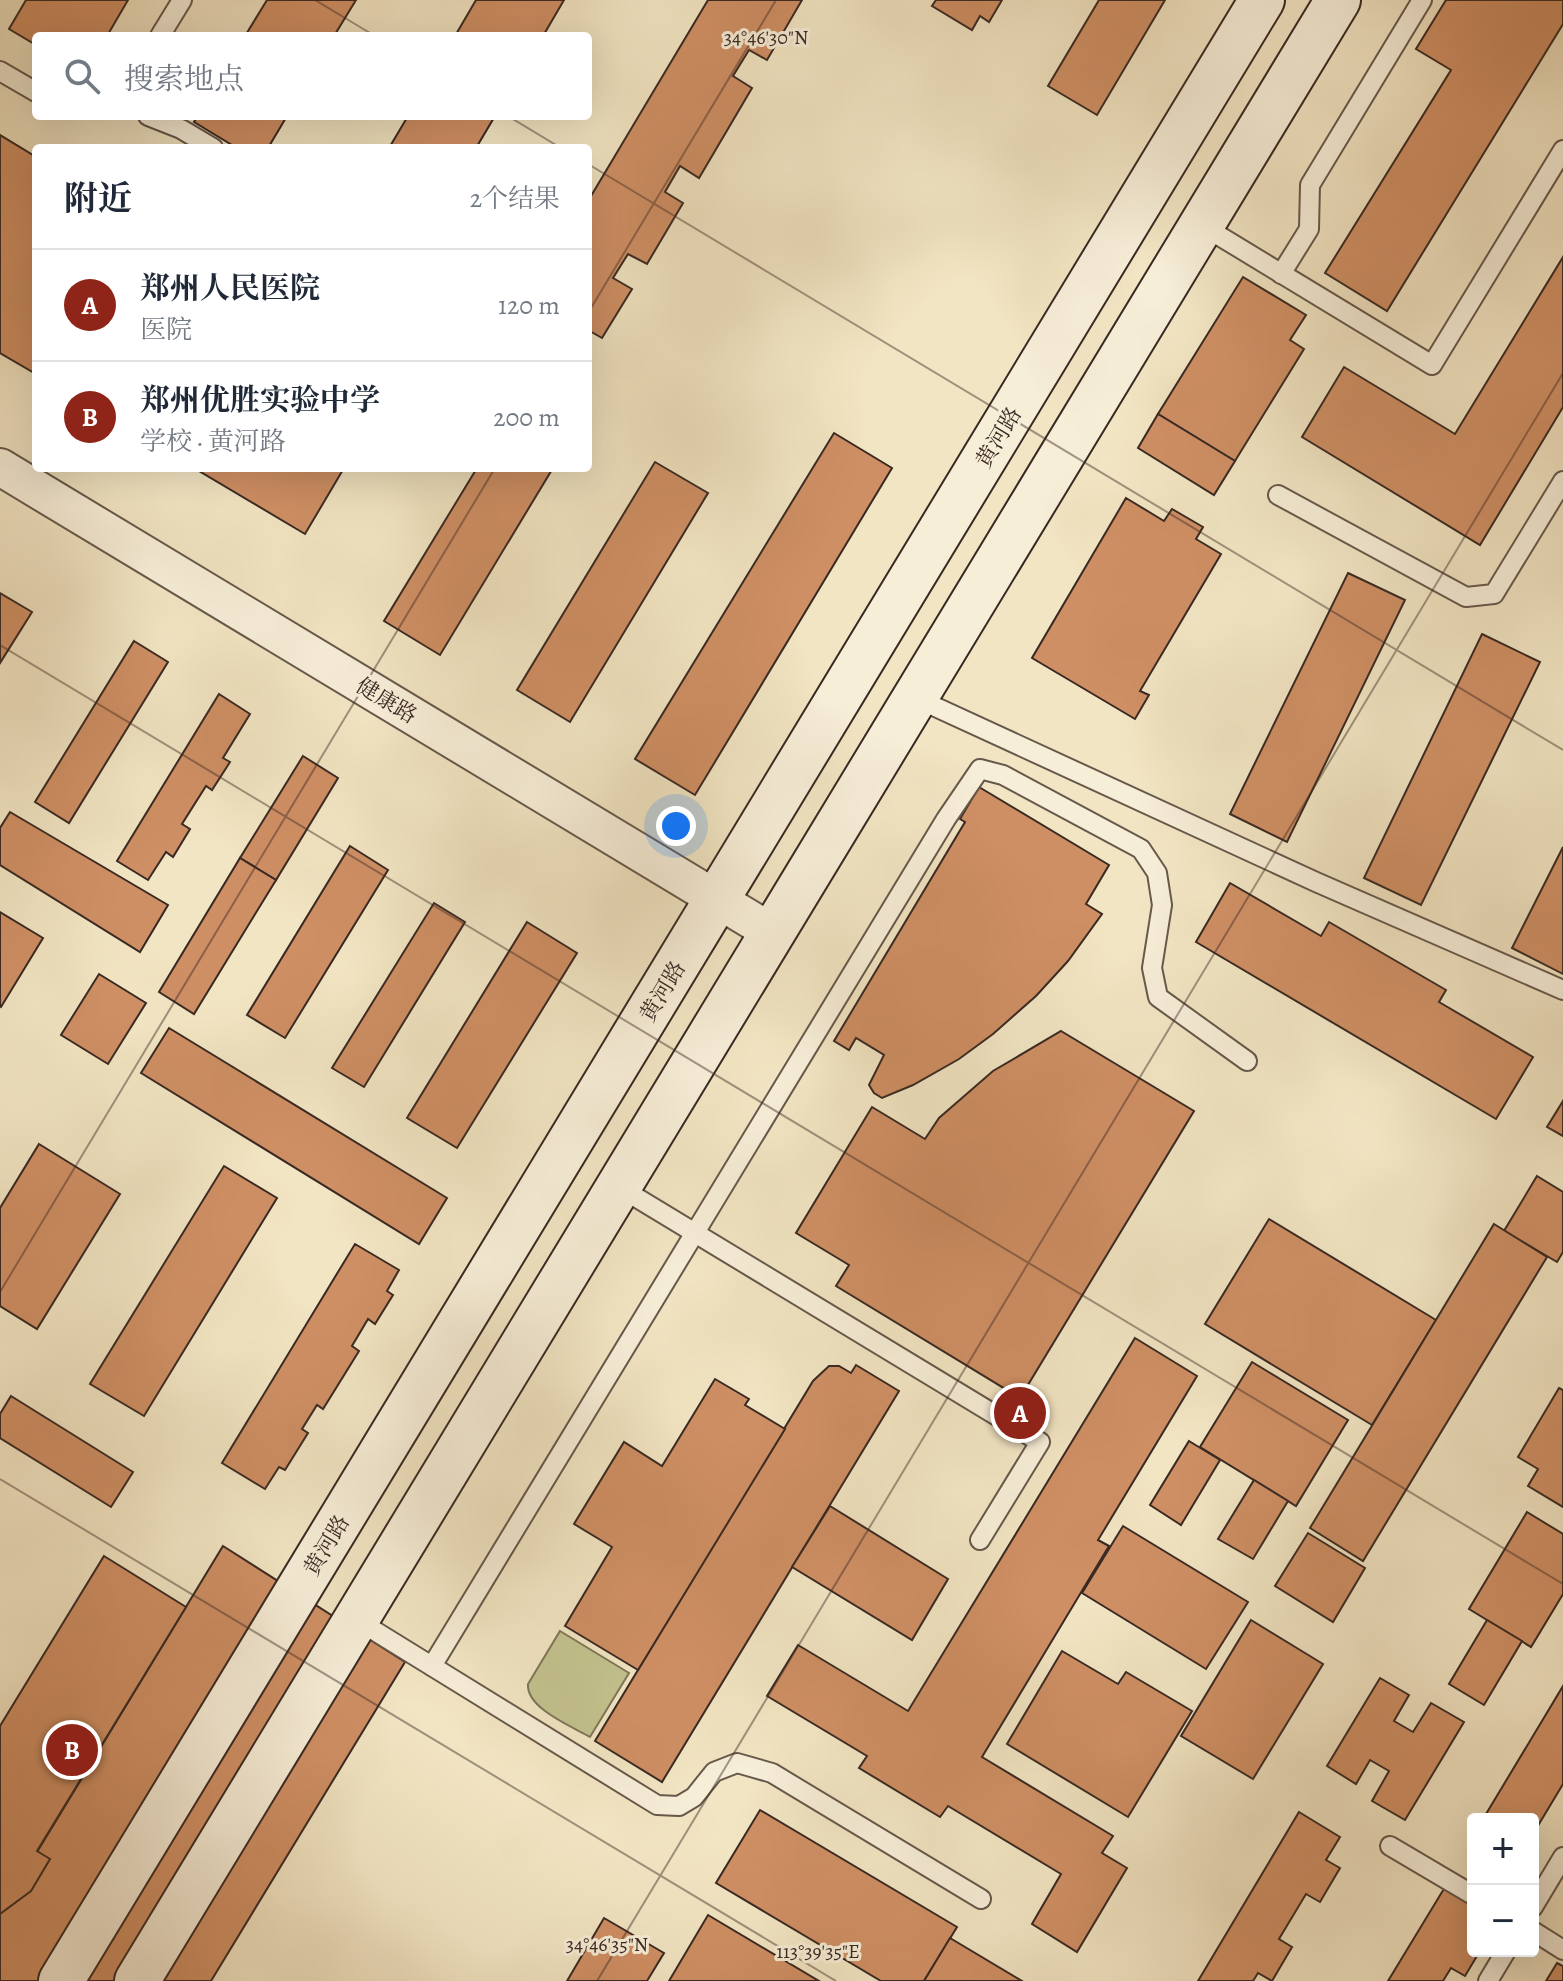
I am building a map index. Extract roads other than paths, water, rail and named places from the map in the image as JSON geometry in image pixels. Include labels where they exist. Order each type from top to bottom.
[{"type":"main road","name":"黄河路","points":[[61,1981],[1262,0]]},
{"type":"main road","points":[[137,1981],[1338,0]]},
{"type":"street","name":"健康路","points":[[0,467],[773,933]]},
{"type":"lane","points":[[162,32],[182,0]]},
{"type":"lane","points":[[1281,274],[1309,229],[1310,185],[1422,0]]},
{"type":"lane","points":[[0,71],[32,90]]},
{"type":"lane","points":[[158,120],[206,144]]},
{"type":"lane","points":[[1203,226],[1432,365],[1563,150]]},
{"type":"lane","points":[[1278,495],[1466,597],[1494,594],[1563,481]]},
{"type":"lane","points":[[916,698],[1316,882],[1563,990]]},
{"type":"lane","points":[[432,1666],[946,819],[980,769],[1003,775],[1141,849],[1157,873],[1162,905],[1152,968],[1158,997],[1247,1061]]},
{"type":"lane","points":[[619,1187],[1040,1442],[980,1540]]},
{"type":"lane","points":[[357,1620],[657,1805],[679,1806],[694,1797],[714,1772],[737,1763],[772,1773],[981,1899]]},
{"type":"lane","points":[[1390,1846],[1467,1891]]},
{"type":"lane","points":[[1539,1897],[1563,1857]]},
{"type":"lane","points":[[1539,1935],[1563,1950]]},
{"type":"lane","points":[[1488,1981],[1502,1957]]},
{"type":"place","name":"郑州人民医院","points":[[1020,1413]]},
{"type":"place","name":"郑州优胜实验中学","points":[[72,1750]]}]
